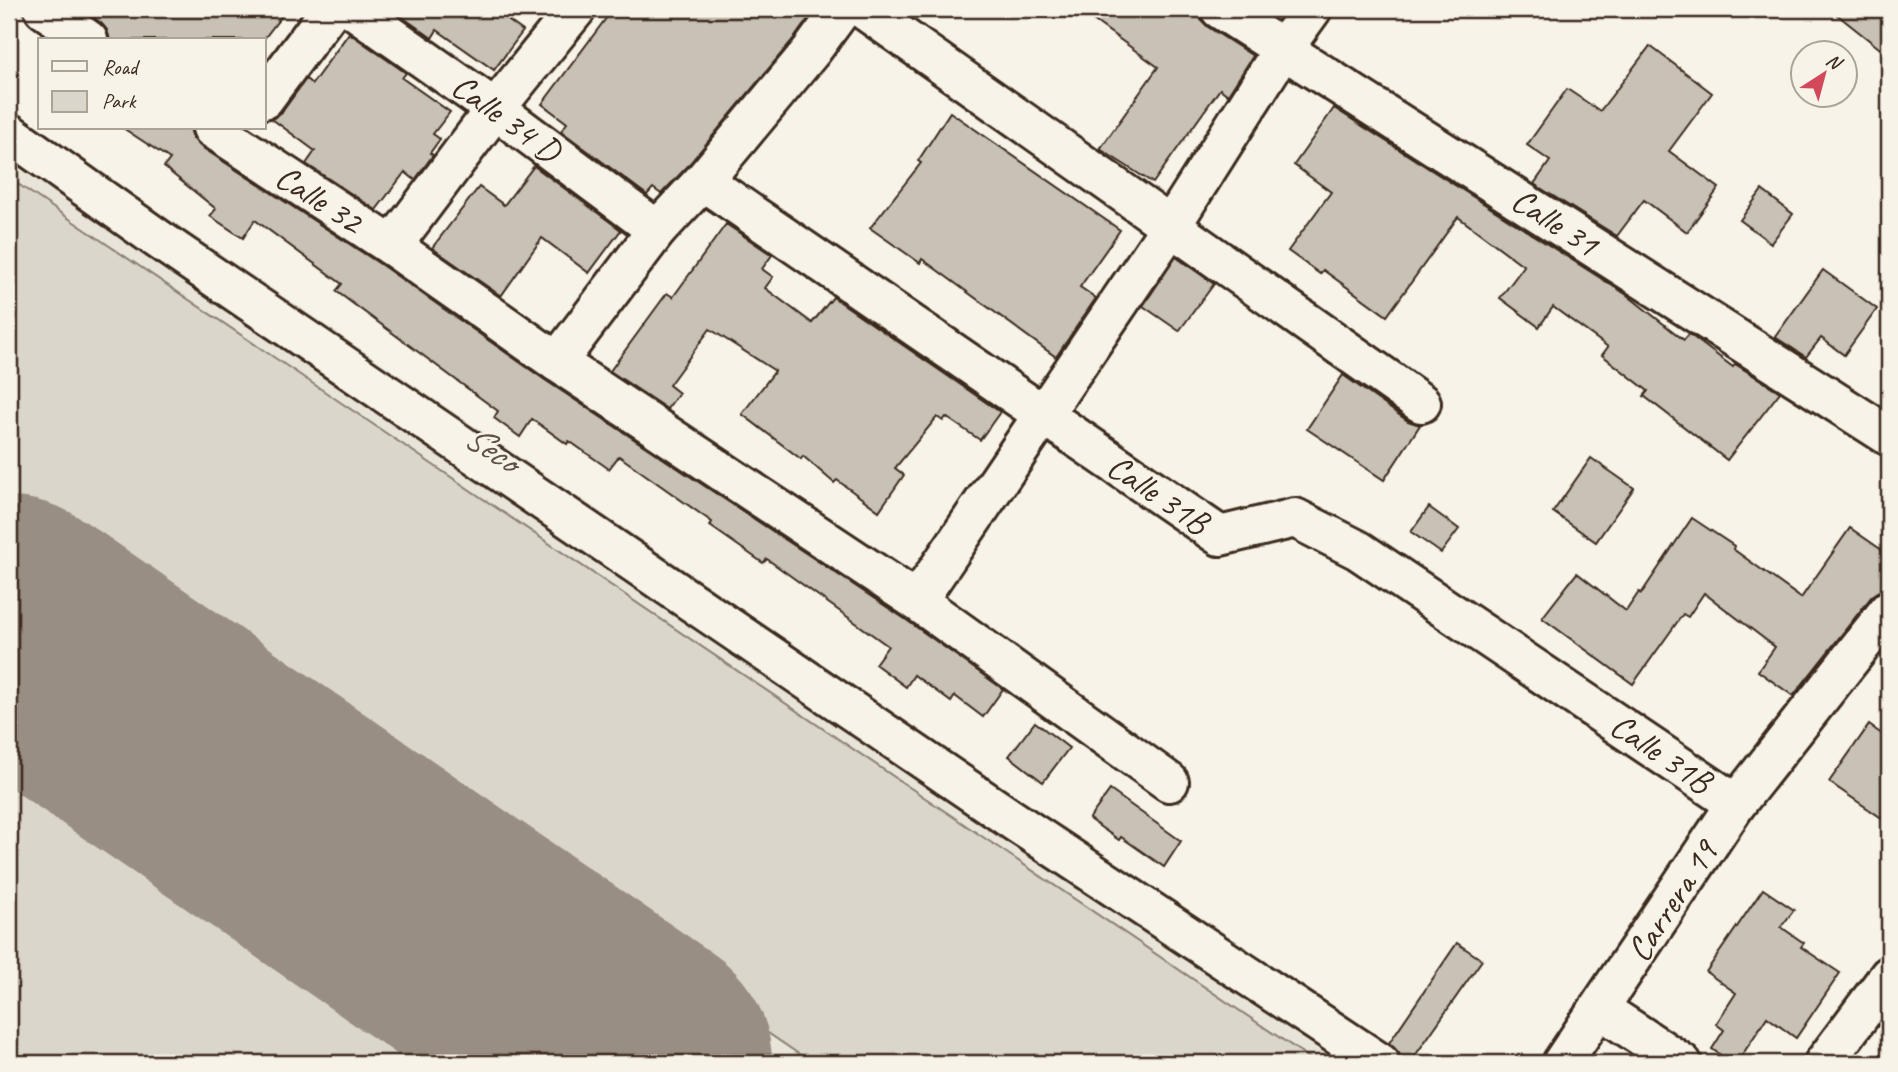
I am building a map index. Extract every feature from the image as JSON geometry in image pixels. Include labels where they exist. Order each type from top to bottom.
[{"type":"street","points":[[44,9],[86,38]]},
{"type":"street","points":[[266,96],[331,9]]},
{"type":"street","name":"Calle 34 D","points":[[353,9],[495,109],[657,230]]},
{"type":"street","points":[[392,246],[495,109],[576,9]]},
{"type":"street","points":[[557,362],[657,230],[703,181],[812,51],[842,9]]},
{"type":"street","points":[[863,9],[1421,403]]},
{"type":"street","name":"Calle 31","points":[[1220,9],[1889,436]]},
{"type":"street","points":[[917,601],[1171,226],[1283,49],[1312,9]]},
{"type":"street","points":[[9,133],[158,239],[991,806],[1380,1063]]},
{"type":"street","name":"Calle 32","points":[[229,133],[557,362],[917,601],[1169,782]]},
{"type":"street","name":"Calle 31B","points":[[703,181],[1220,536],[1295,518],[1359,550],[1736,804]]},
{"type":"street","name":"Carrera 19","points":[[1562,1063],[1736,804],[1889,610]]},
{"type":"street","points":[[1824,1063],[1889,976]]},
{"type":"street","points":[[1600,1009],[1682,1063]]},
{"type":"shaded area","points":[[9,110],[1403,1063],[9,1063]]},
{"type":"green space","points":[[9,178],[1317,1063],[812,1063],[9,515]]},
{"type":"green space","points":[[9,726],[504,1063],[9,1063]]},
{"type":"building","points":[[82,9],[287,9],[265,38],[109,38],[101,23]]},
{"type":"building","points":[[391,9],[519,9],[509,21],[523,31],[494,70],[437,30],[432,38]]},
{"type":"building","points":[[613,9],[815,9],[687,167],[661,194],[653,188],[647,195],[561,131],[567,123],[542,104]]},
{"type":"building","points":[[1078,9],[1196,9],[1208,27],[1253,56],[1228,95],[1220,89],[1153,183],[1100,149],[1158,67]]},
{"type":"building","points":[[1830,9],[1889,9],[1889,56]]},
{"type":"building","points":[[349,33],[406,73],[402,78],[450,112],[433,134],[440,139],[430,153],[433,155],[415,180],[405,172],[376,210],[306,164],[315,151],[272,119],[282,112],[306,79],[312,84]]},
{"type":"building","points":[[1650,46],[1712,93],[1669,151],[1719,188],[1687,232],[1644,200],[1617,236],[1534,184],[1550,161],[1527,145],[1567,89],[1600,111]]},
{"type":"building","points":[[1334,108],[1627,295],[1684,340],[1689,334],[1733,367],[1735,364],[1780,392],[1727,460],[1644,396],[1648,391],[1602,355],[1608,347],[1553,307],[1539,327],[1500,298],[1524,266],[1458,217],[1387,316],[1323,270],[1320,274],[1288,251],[1331,192],[1294,165]]},
{"type":"building","points":[[950,112],[1120,230],[1080,287],[1096,298],[1056,357],[922,259],[920,263],[870,228],[921,163],[918,161]]},
{"type":"building","points":[[126,130],[191,130],[200,146],[380,264],[545,380],[905,619],[1003,689],[983,717],[955,696],[951,702],[914,675],[906,687],[875,664],[888,646],[767,559],[763,563],[710,526],[712,522],[619,456],[609,469],[532,419],[520,437],[494,418],[498,411],[336,291],[342,284],[255,220],[243,238],[210,216],[216,209],[164,167],[170,159]]},
{"type":"building","points":[[534,166],[621,230],[589,273],[542,238],[501,296],[432,248],[479,187],[504,205]]},
{"type":"building","points":[[1762,190],[1793,214],[1771,243],[1740,220]]},
{"type":"building","points":[[726,224],[772,255],[762,269],[773,277],[765,288],[812,323],[833,297],[1000,412],[980,440],[946,417],[943,421],[937,417],[895,468],[904,475],[879,511],[837,480],[834,483],[803,456],[801,459],[742,414],[775,371],[710,329],[669,385],[679,393],[667,409],[610,371],[667,293],[673,297]]},
{"type":"building","points":[[1176,257],[1214,284],[1179,331],[1143,306]]},
{"type":"building","points":[[1823,270],[1877,309],[1844,355],[1821,338],[1806,357],[1775,337]]},
{"type":"building","points":[[1343,375],[1408,421],[1420,425],[1384,480],[1307,429]]},
{"type":"building","points":[[1591,458],[1634,488],[1596,542],[1553,512]]},
{"type":"building","points":[[1429,507],[1459,529],[1441,553],[1411,532]]},
{"type":"building","points":[[1692,518],[1734,546],[1733,549],[1801,598],[1850,528],[1889,555],[1889,580],[1883,589],[1872,596],[1793,696],[1758,671],[1775,647],[1704,593],[1688,617],[1683,614],[1633,684],[1542,618],[1577,573],[1626,611],[1639,592],[1641,594]]},
{"type":"building","points":[[1035,722],[1069,748],[1043,782],[1009,756]]},
{"type":"building","points":[[1869,725],[1889,739],[1889,823],[1829,782]]},
{"type":"building","points":[[1110,790],[1181,841],[1164,867],[1089,819]]},
{"type":"building","points":[[1763,889],[1794,910],[1781,927],[1804,943],[1801,947],[1840,973],[1796,1038],[1767,1017],[1737,1063],[1732,1063],[1712,1049],[1724,1030],[1716,1024],[1736,993],[1706,972]]},
{"type":"building","points":[[1457,943],[1482,960],[1410,1063],[1402,1063],[1399,1053],[1389,1043]]},
{"type":"runway","points":[[9,628],[641,1063]]},
{"type":"water label","name":"Seco","points":[[492,448]]}]
